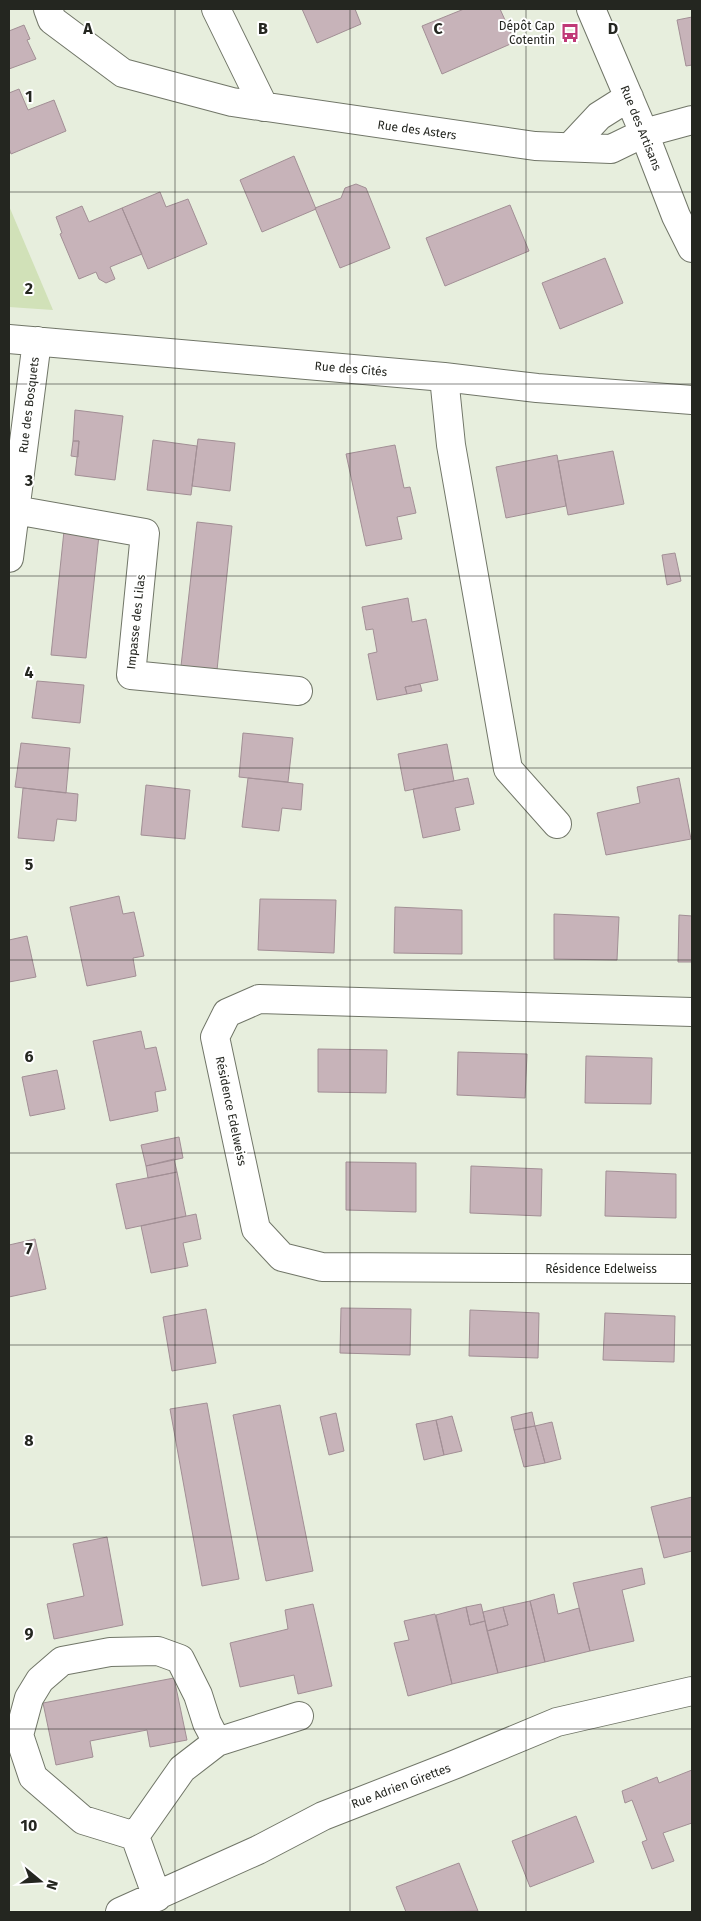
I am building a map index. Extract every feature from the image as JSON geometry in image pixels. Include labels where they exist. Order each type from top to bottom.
[{"type":"street","name":"Rue des Asters","points":[[48,9],[52,20],[123,73],[232,102],[535,146],[611,149],[644,133],[692,120]]},
{"type":"street","points":[[216,9],[264,107]]},
{"type":"street","name":"Rue des Artisans","points":[[590,9],[644,133],[676,216],[692,248]]},
{"type":"street","points":[[570,147],[600,116],[629,97]]},
{"type":"street","name":"Rue des Cités","points":[[9,339],[538,388],[692,400]]},
{"type":"street","name":"Rue des Bosquets","points":[[9,558],[37,341]]},
{"type":"street","points":[[444,378],[451,445],[508,769],[557,824]]},
{"type":"street","name":"Impasse des Lilas","points":[[15,510],[145,533],[131,676],[298,691]]},
{"type":"street","name":"Résidence Edelweiss","points":[[692,1012],[259,999],[227,1013],[215,1037],[256,1229],[282,1257],[322,1267],[692,1269]]},
{"type":"street","points":[[135,1836],[83,1820],[33,1777],[19,1735],[28,1698],[40,1680],[62,1661],[110,1652],[158,1651],[180,1659],[198,1695],[207,1724],[217,1742]]},
{"type":"street","name":"Rue Adrien Girettes","points":[[120,1912],[258,1850],[323,1816],[557,1722],[692,1691]]},
{"type":"street","points":[[135,1836],[182,1769],[217,1742],[299,1716]]},
{"type":"street","points":[[135,1836],[157,1897]]},
{"type":"green space","points":[[9,206],[53,310],[9,307]]},
{"type":"building","points":[[302,9],[355,9],[361,24],[317,43]]},
{"type":"building","points":[[464,9],[500,9],[515,42],[442,74],[422,26]]},
{"type":"building","points":[[692,17],[692,65],[686,66],[677,20]]},
{"type":"building","points":[[24,25],[30,39],[27,40],[36,59],[9,69],[9,31]]},
{"type":"building","points":[[19,89],[28,110],[54,100],[66,131],[11,154],[9,148],[9,93]]},
{"type":"building","points":[[294,156],[316,209],[262,232],[240,180]]},
{"type":"building","points":[[356,184],[366,188],[390,248],[340,268],[315,208],[341,198],[345,188]]},
{"type":"building","points":[[160,192],[166,207],[188,199],[207,244],[148,269],[122,208]]},
{"type":"building","points":[[510,205],[529,251],[445,286],[426,238]]},
{"type":"building","points":[[82,206],[89,222],[122,208],[142,254],[110,267],[115,279],[106,283],[99,279],[96,272],[79,279],[60,234],[62,233],[56,217]]},
{"type":"building","points":[[605,258],[623,303],[560,329],[542,283]]},
{"type":"building","points":[[75,410],[123,416],[115,480],[75,475],[79,441],[73,441]]},
{"type":"building","points":[[198,439],[235,443],[230,491],[192,486]]},
{"type":"building","points":[[153,440],[197,446],[191,495],[147,490]]},
{"type":"building","points":[[73,441],[79,441],[78,457],[71,456]]},
{"type":"building","points":[[395,445],[404,488],[410,487],[416,513],[397,517],[402,539],[366,546],[346,454]]},
{"type":"building","points":[[613,451],[624,504],[568,515],[558,461]]},
{"type":"building","points":[[557,455],[566,506],[506,518],[496,467]]},
{"type":"building","points":[[197,522],[232,526],[217,670],[181,666]]},
{"type":"building","points":[[64,531],[99,535],[86,658],[51,655]]},
{"type":"building","points":[[675,553],[681,581],[667,585],[662,555]]},
{"type":"building","points":[[408,598],[412,622],[426,619],[438,680],[405,687],[407,694],[377,700],[368,654],[377,652],[373,629],[366,630],[362,607]]},
{"type":"building","points":[[37,681],[84,685],[80,723],[32,718]]},
{"type":"building","points":[[420,684],[422,691],[407,694],[405,687]]},
{"type":"building","points":[[243,733],[293,738],[288,782],[239,777]]},
{"type":"building","points":[[21,743],[70,748],[66,793],[15,787]]},
{"type":"building","points":[[447,744],[454,781],[405,791],[398,754]]},
{"type":"building","points":[[248,778],[303,784],[301,810],[282,808],[279,831],[242,827]]},
{"type":"building","points":[[468,778],[474,804],[455,808],[460,830],[423,838],[413,789]]},
{"type":"building","points":[[679,778],[691,839],[606,855],[597,813],[640,803],[637,787]]},
{"type":"building","points":[[146,785],[190,790],[185,839],[141,835]]},
{"type":"building","points":[[23,788],[78,794],[76,821],[57,819],[54,841],[18,838]]},
{"type":"building","points":[[119,896],[123,914],[134,912],[144,956],[133,958],[136,976],[87,986],[70,907]]},
{"type":"building","points":[[260,899],[336,900],[334,953],[258,950]]},
{"type":"building","points":[[395,907],[462,910],[462,954],[394,953]]},
{"type":"building","points":[[554,914],[619,917],[617,960],[554,959]]},
{"type":"building","points":[[679,915],[692,916],[692,962],[678,962]]},
{"type":"building","points":[[27,936],[36,977],[9,982],[9,940]]},
{"type":"building","points":[[141,1031],[145,1049],[156,1047],[166,1090],[155,1092],[158,1111],[110,1121],[93,1041]]},
{"type":"building","points":[[318,1049],[387,1050],[386,1093],[318,1092]]},
{"type":"building","points":[[458,1052],[527,1054],[525,1098],[457,1095]]},
{"type":"building","points":[[586,1056],[652,1058],[651,1104],[585,1103]]},
{"type":"building","points":[[57,1070],[65,1109],[30,1116],[22,1077]]},
{"type":"building","points":[[179,1137],[183,1158],[146,1166],[141,1145]]},
{"type":"building","points":[[174,1159],[177,1172],[148,1178],[146,1166]]},
{"type":"building","points":[[346,1162],[416,1163],[416,1212],[346,1210]]},
{"type":"building","points":[[471,1166],[542,1169],[541,1216],[470,1213]]},
{"type":"building","points":[[606,1171],[676,1174],[676,1218],[605,1216]]},
{"type":"building","points":[[177,1172],[186,1216],[126,1229],[116,1184]]},
{"type":"building","points":[[196,1214],[201,1239],[183,1243],[188,1266],[151,1273],[141,1226]]},
{"type":"building","points":[[35,1239],[46,1289],[9,1297],[9,1245]]},
{"type":"building","points":[[341,1308],[411,1309],[410,1355],[340,1353]]},
{"type":"building","points":[[206,1309],[216,1363],[172,1371],[163,1317]]},
{"type":"building","points":[[470,1310],[539,1313],[538,1358],[469,1356]]},
{"type":"building","points":[[605,1313],[675,1316],[674,1362],[603,1360]]},
{"type":"building","points":[[207,1403],[239,1579],[202,1586],[170,1409]]},
{"type":"building","points":[[280,1405],[313,1571],[266,1581],[233,1415]]},
{"type":"building","points":[[532,1412],[535,1426],[514,1430],[511,1417]]},
{"type":"building","points":[[336,1413],[344,1451],[329,1455],[320,1417]]},
{"type":"building","points":[[452,1416],[462,1451],[444,1455],[436,1420]]},
{"type":"building","points":[[436,1420],[444,1455],[424,1460],[416,1424]]},
{"type":"building","points":[[552,1422],[561,1459],[545,1463],[535,1426]]},
{"type":"building","points":[[535,1426],[545,1463],[524,1467],[514,1430]]},
{"type":"building","points":[[692,1497],[692,1551],[664,1558],[651,1507]]},
{"type":"building","points":[[107,1537],[123,1625],[54,1639],[47,1604],[84,1596],[73,1544]]},
{"type":"building","points":[[642,1568],[645,1584],[622,1590],[634,1641],[590,1651],[573,1583]]},
{"type":"building","points":[[554,1594],[558,1614],[579,1608],[590,1651],[545,1662],[530,1601]]},
{"type":"building","points":[[530,1601],[545,1662],[498,1673],[487,1631],[508,1625],[503,1607]]},
{"type":"building","points":[[313,1604],[332,1686],[298,1694],[294,1675],[240,1687],[230,1643],[288,1629],[285,1610]]},
{"type":"building","points":[[481,1604],[485,1621],[470,1625],[466,1607]]},
{"type":"building","points":[[466,1607],[470,1625],[485,1621],[498,1673],[452,1684],[436,1615]]},
{"type":"building","points":[[503,1607],[508,1625],[487,1631],[483,1612]]},
{"type":"building","points":[[435,1614],[452,1684],[408,1696],[394,1643],[409,1640],[404,1621]]},
{"type":"building","points":[[174,1678],[187,1740],[150,1747],[147,1730],[90,1741],[93,1757],[56,1765],[43,1703]]},
{"type":"building","points":[[692,1770],[692,1823],[663,1833],[674,1861],[652,1869],[642,1842],[647,1840],[632,1800],[625,1803],[622,1791],[657,1777],[659,1783]]},
{"type":"building","points":[[576,1816],[594,1862],[530,1887],[512,1841]]},
{"type":"building","points":[[459,1863],[478,1911],[406,1912],[396,1887]]},
{"type":"place","name":"Dépôt Cap Cotentin","points":[[570,33]]}]
